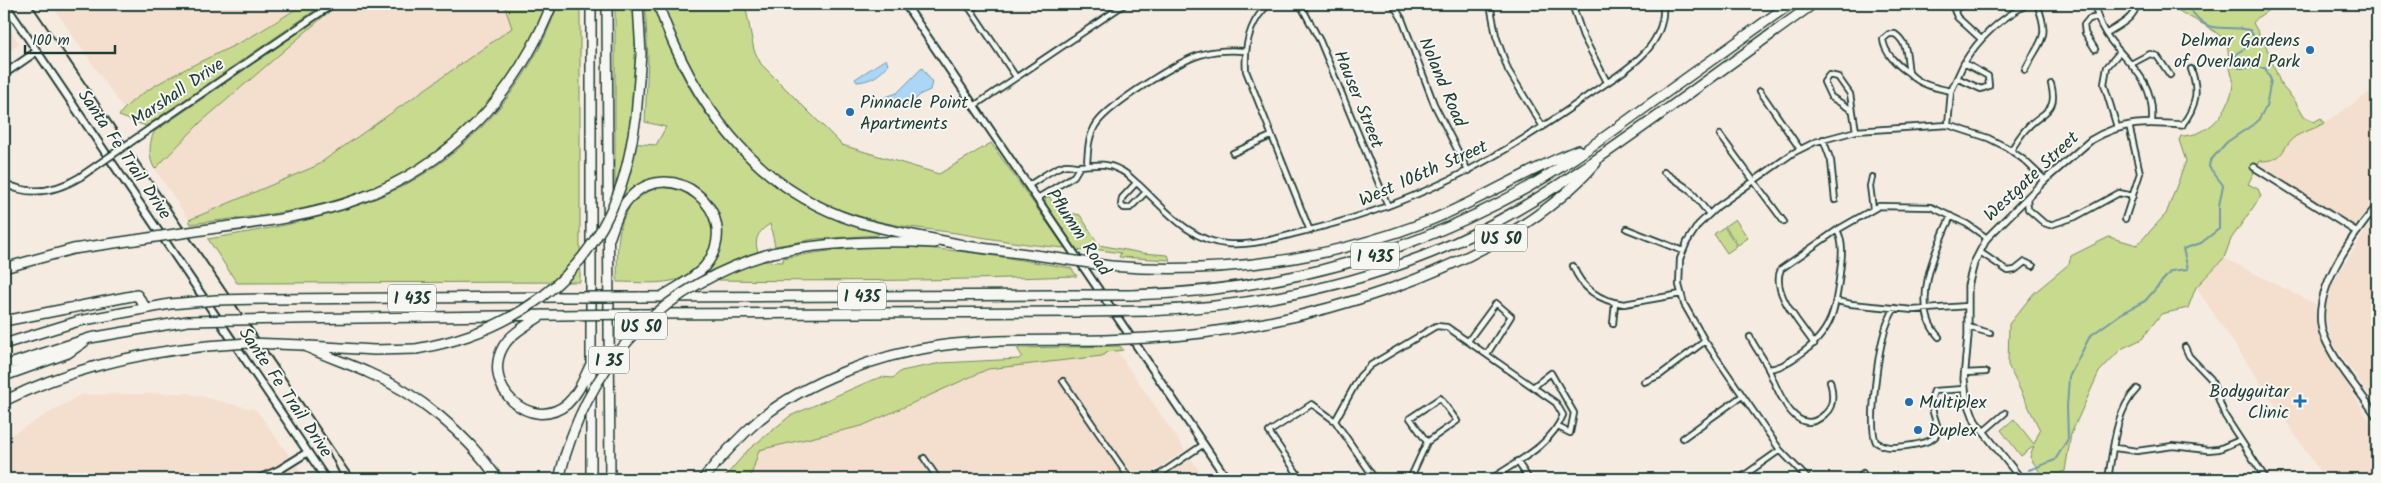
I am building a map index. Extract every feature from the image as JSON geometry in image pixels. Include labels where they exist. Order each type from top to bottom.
[{"type":"highway","points":[[4,268],[73,249],[287,218],[337,206],[383,189],[424,167],[466,134],[502,96],[529,54],[552,4]]},
{"type":"highway","name":"I 35","points":[[591,4],[591,479]]},
{"type":"highway","name":"I 35","points":[[607,4],[610,479]]},
{"type":"highway","points":[[4,401],[46,382],[98,364],[146,354],[248,343],[395,350],[416,349],[456,341],[503,323],[534,303],[560,282],[584,254],[613,205],[626,171],[636,117],[641,54],[638,4]]},
{"type":"highway","points":[[658,4],[677,52],[702,100],[734,142],[762,170],[801,197],[839,215],[872,226],[963,245]]},
{"type":"highway","name":"I 435","points":[[4,344],[79,321],[170,304],[226,299],[1131,295],[1171,294],[1254,285],[1296,277],[1368,258],[1434,234],[1498,204],[1596,143],[1790,4]]},
{"type":"highway","name":"I 435","points":[[4,366],[90,338],[188,321],[542,315],[1147,311],[1184,310],[1258,301],[1308,292],[1363,278],[1419,258],[1486,228],[1526,206],[1604,154],[1814,4]]},
{"type":"highway","name":"US 50","points":[[560,479],[565,456],[588,398],[617,352],[636,331],[666,305],[696,284],[738,263],[772,253],[817,245],[907,241],[963,245],[1110,266],[1150,269],[1213,268],[1288,259],[1330,251],[1430,220],[1491,194],[1564,156],[1596,143]]},
{"type":"highway","name":"US 50","points":[[702,479],[739,438],[777,407],[798,394],[869,363],[903,353],[957,344],[1148,338],[1234,329],[1288,318],[1362,298],[1416,279],[1494,242],[1533,219],[1582,180],[1604,154]]},
{"type":"highway","points":[[608,241],[622,206],[636,192],[647,186],[661,182],[676,183],[691,189],[702,198],[711,210],[716,223],[716,240],[712,255],[694,276],[660,297]]},
{"type":"highway","points":[[4,321],[137,295],[146,308]]},
{"type":"highway","points":[[542,315],[510,338],[500,353],[498,378],[502,389],[514,404],[534,412],[548,412],[560,408],[575,396],[592,361]]},
{"type":"highway","points":[[4,376],[68,354],[90,338]]},
{"type":"highway","points":[[303,346],[327,358],[367,372],[417,399],[462,436],[498,479]]},
{"type":"main road","name":"Santa Fe Trail Drive","points":[[5,4],[221,322]]},
{"type":"main road","name":"Pflumm Road","points":[[905,4],[1227,479]]},
{"type":"main road","points":[[4,74],[36,52]]},
{"type":"main road","name":"Sante Fe Trail Drive","points":[[221,322],[326,479]]},
{"type":"main road","points":[[258,479],[279,470],[308,452]]},
{"type":"street","name":"Marshall Drive","points":[[4,183],[18,189],[43,192],[58,188],[80,177],[333,4]]},
{"type":"street","points":[[967,4],[1016,77]]},
{"type":"street","points":[[970,9],[978,4]]},
{"type":"street","points":[[974,106],[1124,4]]},
{"type":"street","points":[[1269,4],[1253,25],[1245,51],[1248,81],[1310,230]]},
{"type":"street","name":"Hauser Street","points":[[1300,4],[1320,41],[1388,206]]},
{"type":"street","name":"Noland Road","points":[[1393,4],[1402,19],[1434,104],[1468,171]]},
{"type":"street","points":[[1490,4],[1496,36],[1508,70],[1543,127]]},
{"type":"street","points":[[1572,4],[1583,36],[1607,82]]},
{"type":"street","name":"West 106th Street","points":[[1029,185],[1061,166],[1068,164],[1080,166],[1100,164],[1117,168],[1127,174],[1191,231],[1212,242],[1237,245],[1310,230],[1388,206],[1468,171],[1519,144],[1641,57],[1652,46],[1660,29],[1662,4]]},
{"type":"street","points":[[1952,4],[1961,21],[1981,39]]},
{"type":"street","points":[[1955,12],[1959,4]]},
{"type":"street","points":[[1948,125],[1951,91],[1964,63],[1981,39],[2005,17],[2028,4]]},
{"type":"street","points":[[2025,70],[2044,36],[2044,22],[2037,4]]},
{"type":"street","points":[[2095,4],[2098,18],[2107,33],[2120,52],[2142,76],[2150,90],[2152,121]]},
{"type":"street","points":[[2107,33],[2126,21],[2135,12],[2137,4]]},
{"type":"street","points":[[2095,49],[2085,33],[2084,25],[2089,20],[2098,18]]},
{"type":"street","points":[[1909,73],[1907,48],[1904,42],[1895,34],[1889,34],[1883,39],[1885,48],[1897,63],[1909,73],[1924,84],[1951,91]]},
{"type":"street","points":[[1087,164],[1088,145],[1092,132],[1097,123],[1111,109],[1191,58],[1216,51],[1245,51]]},
{"type":"street","points":[[2117,127],[2104,84],[2107,67],[2120,52]]},
{"type":"street","points":[[2131,64],[2150,54],[2157,56],[2170,75]]},
{"type":"street","points":[[1957,78],[1981,90],[1989,86],[1988,76],[1964,63]]},
{"type":"street","name":"Westgate Street","points":[[2021,479],[1983,432],[1970,408],[1964,389],[1968,327],[1967,306],[1971,272],[1987,238],[2045,180],[2086,143],[2117,127],[2129,124],[2152,121],[2182,124],[2189,116],[2197,95],[2197,87],[2191,69]]},
{"type":"street","points":[[1852,110],[1828,92],[1824,82],[1829,75],[1838,77],[1850,94],[1856,131]]},
{"type":"street","points":[[2012,150],[2028,127],[2046,114],[2050,108],[2054,93],[2051,84]]},
{"type":"street","points":[[1760,91],[1800,149]]},
{"type":"street","points":[[2125,218],[2140,172],[2129,124]]},
{"type":"street","points":[[1806,479],[1780,450],[1693,323],[1681,294],[1679,272],[1683,251],[1692,233],[1709,214],[1800,149],[1823,139],[1856,131],[1948,125],[1988,138],[2012,150],[2045,180]]},
{"type":"street","points":[[1720,135],[1784,222]]},
{"type":"street","points":[[1234,153],[1271,136]]},
{"type":"street","points":[[1823,139],[1831,161],[1835,200]]},
{"type":"street","name":"West 106th Street","points":[[1038,198],[1074,176],[1080,166]]},
{"type":"street","points":[[2254,167],[2357,232]]},
{"type":"street","points":[[1664,172],[1690,190],[1709,214]]},
{"type":"street","points":[[1872,177],[1870,186],[1873,209]]},
{"type":"street","points":[[1136,183],[1122,198],[1121,202],[1124,208],[1130,208],[1146,192]]},
{"type":"street","points":[[2027,198],[2028,209],[2044,224],[2050,225],[2075,217],[2119,193],[2133,196]]},
{"type":"street","points":[[1814,344],[1783,298],[1778,288],[1778,276],[1781,269],[1837,230],[1873,209],[1884,206],[1924,206],[1951,216],[1987,238]]},
{"type":"street","points":[[2377,206],[2357,232],[2324,289],[2320,318],[2331,350],[2377,417]]},
{"type":"street","points":[[1939,337],[1928,324],[1927,291],[1931,262],[1951,216]]},
{"type":"street","points":[[1627,229],[1683,251]]},
{"type":"street","points":[[1768,369],[1780,368],[1814,344],[1824,332],[1837,301],[1842,245],[1837,230]]},
{"type":"street","points":[[1980,252],[2008,271],[2015,270],[2025,262],[2033,266]]},
{"type":"street","points":[[1573,266],[1581,282],[1588,289],[1601,298],[1615,303],[1624,304],[1681,294]]},
{"type":"street","points":[[1837,301],[1927,310],[1967,306]]},
{"type":"street","points":[[1468,341],[1496,303],[1510,316],[1487,354]]},
{"type":"street","points":[[1613,324],[1615,303]]},
{"type":"street","points":[[1895,308],[1884,333],[1881,349],[1872,424],[1876,442],[1889,448],[1929,442],[1935,437],[1938,429],[1931,398],[1934,391],[1964,389]]},
{"type":"street","points":[[1335,421],[1360,376],[1371,365],[1436,326],[1447,327],[1556,403],[1563,415],[1558,428],[1535,449],[1491,479]]},
{"type":"street","points":[[1968,327],[1990,333]]},
{"type":"street","points":[[1750,337],[1787,406],[1796,418],[1803,422],[1816,421],[1827,413],[1833,397],[1830,381]]},
{"type":"street","points":[[1644,382],[1660,375],[1705,341]]},
{"type":"street","points":[[2185,347],[2189,356],[2211,379],[2225,416],[2266,479]]},
{"type":"street","points":[[1964,373],[1986,372]]},
{"type":"street","points":[[1533,387],[1551,374],[1574,413],[1570,433],[1558,428]]},
{"type":"street","points":[[1063,381],[1130,479]]},
{"type":"street","points":[[2108,479],[2122,414],[2137,389]]},
{"type":"street","points":[[1683,438],[1742,396]]},
{"type":"street","points":[[1410,479],[1427,442],[1457,421],[1440,398],[1410,418],[1427,442]]},
{"type":"street","points":[[1301,479],[1269,432],[1312,404],[1335,421],[1375,479]]},
{"type":"street","points":[[1983,432],[2005,413]]},
{"type":"street","points":[[2115,448],[2137,451],[2173,446],[2208,450],[2240,440]]},
{"type":"street","points":[[1153,479],[1204,444]]},
{"type":"street","points":[[1739,479],[1780,450]]},
{"type":"street","points":[[924,458],[938,479]]},
{"type":"street","points":[[1517,461],[1529,479]]},
{"type":"street","points":[[1859,479],[1863,473]]},
{"type":"shaded area","points":[[51,4],[304,4],[246,39],[158,84],[123,108]]},
{"type":"shaded area","points":[[339,4],[504,4],[512,28],[316,166],[189,220],[155,169],[201,122]]},
{"type":"shaded area","points":[[4,21],[19,43],[4,56]]},
{"type":"shaded area","points":[[2377,88],[2377,198],[2356,223],[2351,223],[2258,166],[2260,161],[2294,137],[2324,123]]},
{"type":"shaded area","points":[[2377,213],[2377,406],[2332,342],[2325,314],[2326,304],[2333,283]]},
{"type":"shaded area","points":[[2224,258],[2315,304],[2316,328],[2320,340],[2377,433],[2377,479],[2325,479],[2196,287]]},
{"type":"shaded area","points":[[1117,351],[1185,450],[1143,479],[750,479],[759,450],[862,426],[988,369],[1102,356]]},
{"type":"shaded area","points":[[187,393],[256,410],[306,479],[4,479],[4,439],[81,395]]},
{"type":"shaded area","points":[[1191,459],[1205,479],[1161,479]]},
{"type":"green space","points":[[304,4],[324,4],[146,126],[119,116],[127,106],[158,84],[245,40]]},
{"type":"green space","points":[[504,4],[548,4],[530,41],[509,75],[486,106],[460,132],[431,156],[399,176],[362,192],[322,204],[273,214],[191,224],[189,220],[316,166],[512,28]]},
{"type":"green space","points":[[558,4],[580,4],[580,282],[237,283],[208,239],[275,227],[341,211],[384,195],[413,180],[441,162],[491,118],[512,92],[531,64]]},
{"type":"green space","points":[[615,4],[633,4],[634,91],[629,143],[656,145],[666,127],[645,122],[648,59],[645,4],[653,4],[669,46],[687,84],[709,119],[735,149],[764,176],[798,198],[835,217],[878,232],[878,235],[815,239],[775,246],[770,224],[758,236],[756,244],[762,261],[783,262],[783,258],[851,248],[924,248],[973,253],[1071,268],[1077,276],[809,281],[719,280],[706,272],[714,261],[721,237],[717,215],[703,193],[692,185],[681,181],[638,186],[619,202],[615,190]]},
{"type":"green space","points":[[663,4],[745,4],[754,50],[761,64],[842,145],[939,174],[991,143],[1065,248],[1010,242],[873,220],[833,206],[797,188],[767,166],[740,140],[717,110],[679,42]]},
{"type":"green space","points":[[2175,4],[2275,4],[2253,23],[2266,46],[2281,85],[2295,101],[2304,117],[2314,122],[2321,118],[2324,123],[2296,136],[2275,159],[2260,161],[2248,184],[2258,189],[2261,196],[2231,239],[2224,258],[2196,287],[2188,308],[2161,314],[2142,339],[2121,349],[2099,372],[2071,434],[2065,471],[2044,479],[2030,457],[2034,446],[2021,456],[2001,430],[2014,419],[2034,444],[2040,430],[2008,365],[2009,324],[2034,293],[2069,264],[2071,256],[2109,237],[2137,245],[2166,214],[2186,161],[2179,140],[2181,136],[2201,132],[2209,127],[2223,113],[2231,94],[2233,81],[2226,42],[2203,24],[2179,11]]},
{"type":"green space","points":[[330,11],[201,122],[155,169],[151,161],[150,151],[154,132]]},
{"type":"green space","points":[[659,187],[677,189],[692,196],[704,207],[711,221],[713,236],[710,251],[701,265],[686,276],[678,279],[652,283],[617,282],[619,238],[626,214],[633,203],[644,194]]},
{"type":"green space","points":[[1048,195],[1058,210],[1080,215],[1099,245],[1142,253],[1168,255],[1170,260],[1119,257],[1121,253],[1087,248],[1083,251],[1076,250],[1046,205],[1045,199]]},
{"type":"green space","points":[[1735,219],[1748,238],[1738,245],[1725,226]]},
{"type":"green space","points":[[1724,227],[1737,246],[1727,253],[1714,234]]},
{"type":"green space","points":[[1120,346],[1123,350],[1108,352],[1102,356],[988,369],[862,426],[759,450],[750,479],[723,479],[748,450],[790,416],[872,380],[883,377],[893,378],[901,371],[941,363],[1019,359],[1022,356],[1017,348]]},
{"type":"water","points":[[886,59],[888,65],[882,72],[871,79],[857,82],[855,79]]},
{"type":"water","points":[[922,68],[932,82],[930,90],[921,94],[909,106],[886,108],[875,105],[877,100],[897,93]]},
{"type":"waterway","points":[[2029,470],[2055,460],[2068,439],[2067,407],[2069,377],[2090,336],[2122,313],[2145,301],[2171,271],[2188,269],[2183,249],[2201,243],[2219,229],[2219,206],[2223,185],[2209,167],[2210,161],[2227,142],[2257,122],[2266,107],[2271,80],[2265,68],[2239,68],[2235,60],[2237,53],[2253,44],[2254,37],[2250,30],[2208,26],[2186,4]]},
{"type":"railway","points":[[31,4],[354,479]]},
{"type":"railway","points":[[329,452],[342,479]]},
{"type":"place","name":"Delmar Gardens of Overland Park","points":[[2310,50]]},
{"type":"place","name":"Pinnacle Point Apartments","points":[[850,112]]},
{"type":"place","name":"Bodyguitar Clinic","points":[[2300,401]]},
{"type":"place","name":"Multiplex","points":[[1909,402]]},
{"type":"place","name":"Duplex","points":[[1918,430]]}]
